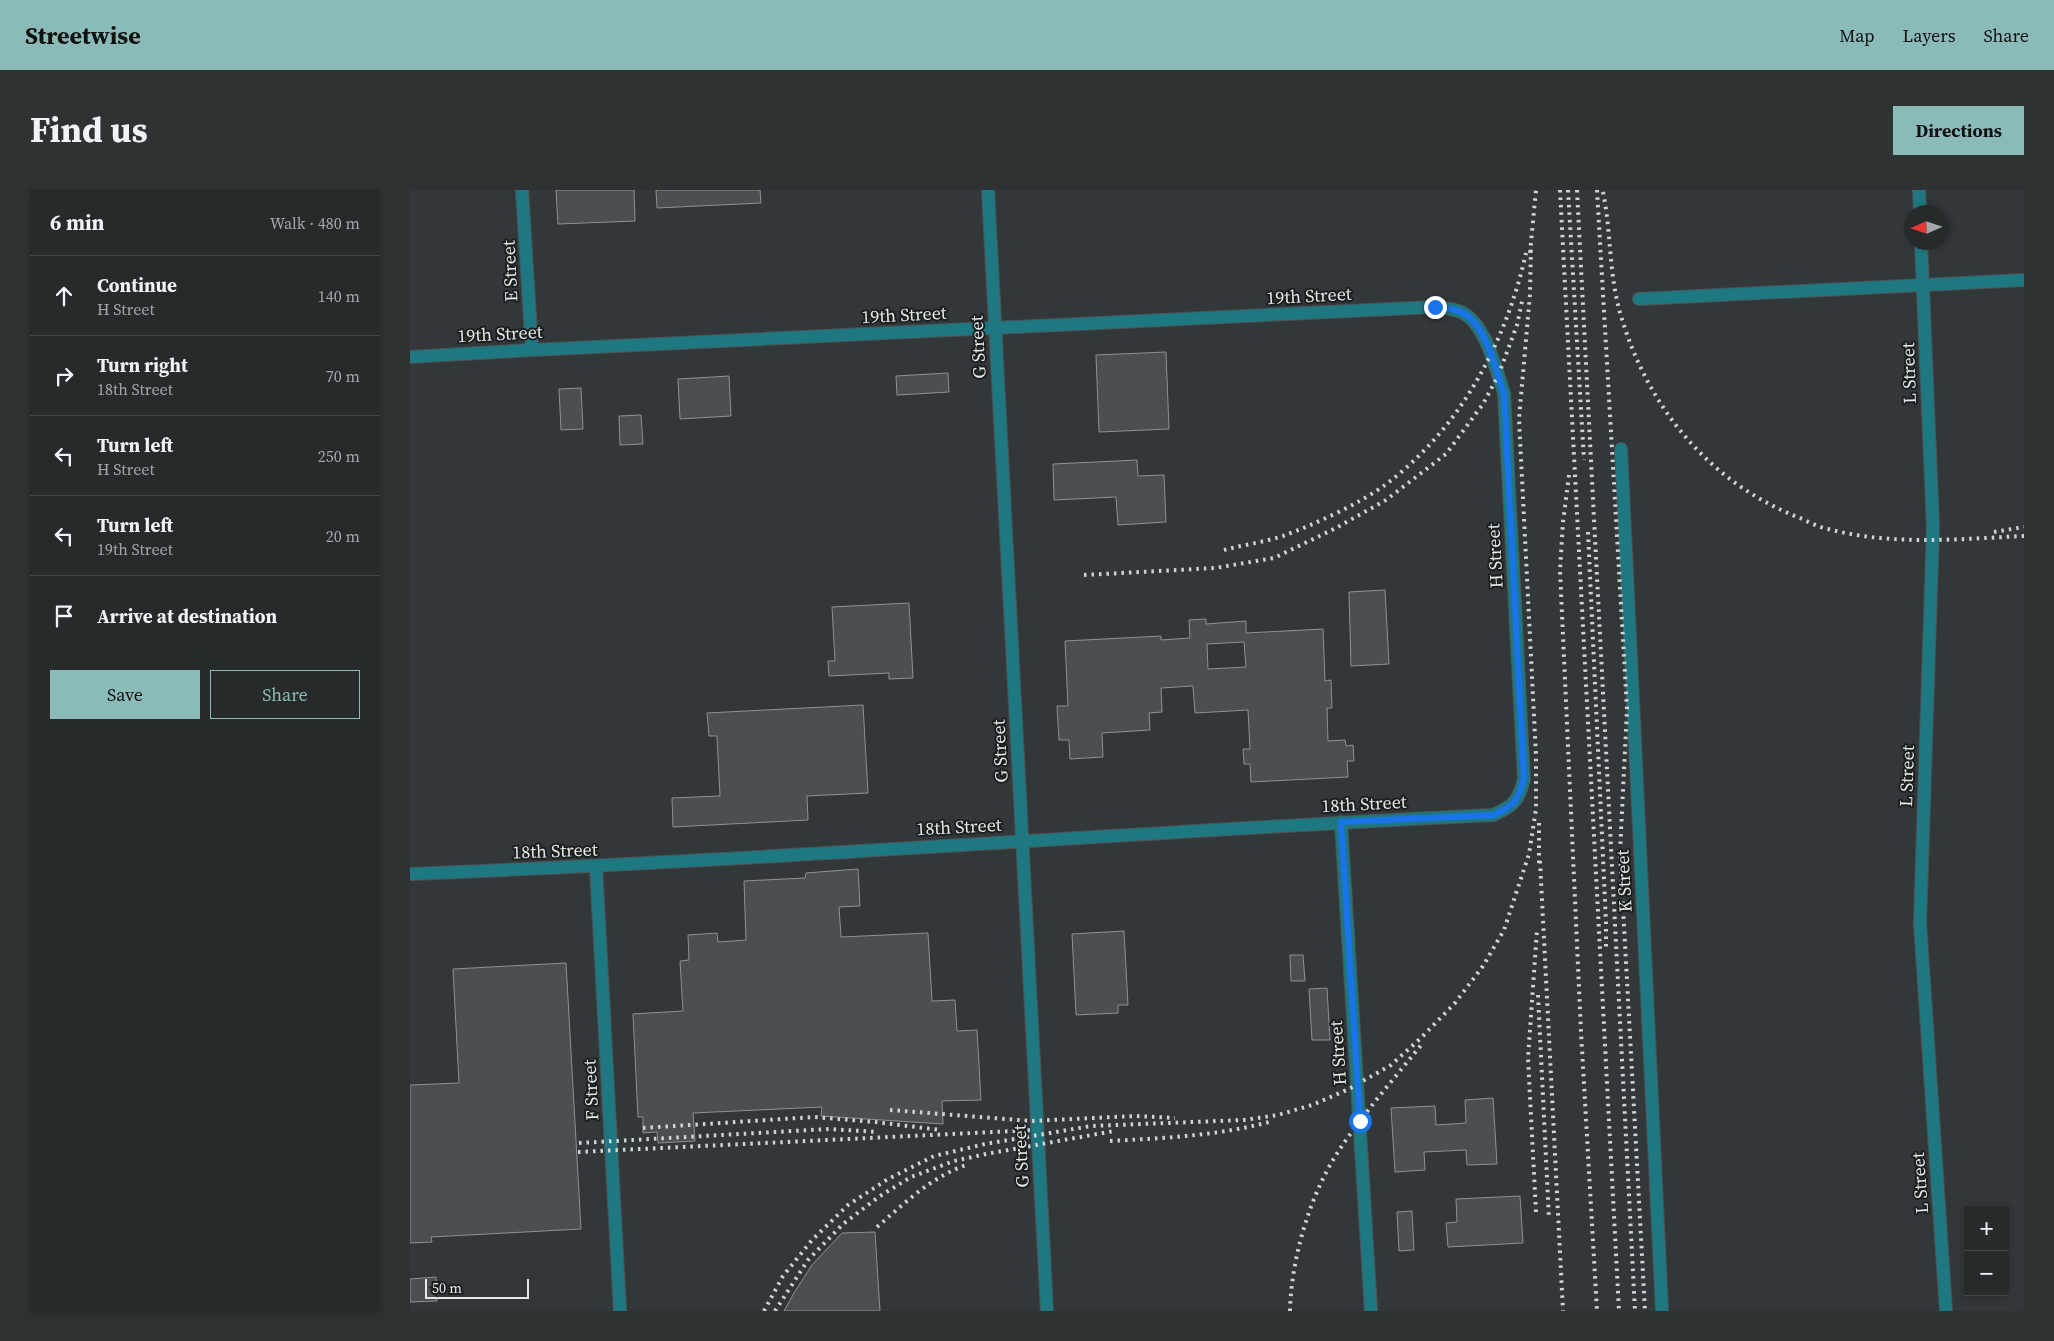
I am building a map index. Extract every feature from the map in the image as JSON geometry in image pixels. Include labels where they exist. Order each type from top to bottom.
[{"type":"lane","name":"E Street","points":[[522,190],[532,350]]},
{"type":"lane","name":"G Street","points":[[988,190],[1047,1311]]},
{"type":"lane","points":[[1919,190],[1920,205]]},
{"type":"lane","name":"L Street","points":[[1921,250],[1933,534],[1920,923],[1946,1311]]},
{"type":"lane","points":[[1639,299],[2024,280]]},
{"type":"lane","name":"19th Street","points":[[410,357],[1435,307],[1460,311]]},
{"type":"lane","name":"H Street","points":[[1460,311],[1475,323],[1486,339],[1504,394],[1524,778],[1520,795],[1509,808]]},
{"type":"lane","name":"K Street","points":[[1621,449],[1662,1311]]},
{"type":"lane","name":"18th Street","points":[[410,874],[596,867],[1341,822],[1494,815],[1509,808]]},
{"type":"lane","name":"H Street","points":[[1341,822],[1371,1311]]},
{"type":"lane","name":"F Street","points":[[596,867],[620,1311]]},
{"type":"building","points":[[556,190],[634,190],[635,221],[558,224]]},
{"type":"building","points":[[656,190],[760,190],[761,203],[657,208]]},
{"type":"building","points":[[1166,352],[1169,429],[1099,432],[1096,355]]},
{"type":"building","points":[[948,373],[949,392],[897,395],[896,376]]},
{"type":"building","points":[[729,376],[731,416],[680,419],[678,379]]},
{"type":"building","points":[[581,388],[583,429],[561,430],[559,389]]},
{"type":"building","points":[[641,415],[643,444],[620,445],[619,416]]},
{"type":"building","points":[[1137,460],[1138,476],[1164,475],[1166,522],[1118,525],[1116,497],[1054,500],[1053,464]]},
{"type":"building","points":[[1385,590],[1389,664],[1351,666],[1349,592]]},
{"type":"building","points":[[909,603],[913,678],[889,679],[889,673],[829,676],[828,661],[835,661],[832,607]]},
{"type":"building","points":[[1206,619],[1206,624],[1246,621],[1246,633],[1323,629],[1325,681],[1331,680],[1332,708],[1327,708],[1328,741],[1345,740],[1346,746],[1353,745],[1354,761],[1347,761],[1348,777],[1251,782],[1250,764],[1244,764],[1243,749],[1250,749],[1248,710],[1195,713],[1193,686],[1161,688],[1162,712],[1149,713],[1150,730],[1102,733],[1103,757],[1070,759],[1069,740],[1059,740],[1057,706],[1068,706],[1065,641],[1161,636],[1161,640],[1190,638],[1189,620]],"holes":[[[1244,642],[1246,667],[1208,669],[1207,644]]]},
{"type":"building","points":[[863,705],[868,793],[807,796],[808,820],[673,827],[672,798],[720,796],[717,736],[709,736],[707,713]]},
{"type":"building","points":[[858,869],[860,906],[839,907],[841,937],[928,933],[932,1001],[955,1000],[957,1031],[977,1030],[981,1100],[942,1101],[943,1124],[821,1116],[822,1107],[693,1113],[695,1141],[658,1143],[657,1132],[643,1133],[643,1117],[638,1117],[633,1014],[683,1011],[680,961],[689,960],[688,935],[717,933],[718,942],[746,940],[744,881],[805,878],[806,873]]},
{"type":"building","points":[[1124,931],[1128,1005],[1118,1005],[1118,1013],[1076,1015],[1072,934]]},
{"type":"building","points":[[1290,955],[1303,955],[1305,981],[1291,981]]},
{"type":"building","points":[[566,963],[581,1229],[431,1237],[432,1242],[410,1243],[410,1085],[459,1083],[453,969]]},
{"type":"building","points":[[1327,988],[1330,1040],[1312,1040],[1309,989]]},
{"type":"building","points":[[1493,1098],[1497,1164],[1467,1165],[1466,1150],[1424,1152],[1425,1170],[1395,1172],[1391,1108],[1435,1106],[1436,1125],[1466,1123],[1465,1100]]},
{"type":"building","points":[[1520,1196],[1523,1243],[1448,1247],[1446,1223],[1457,1222],[1456,1199]]},
{"type":"building","points":[[1412,1211],[1414,1250],[1399,1251],[1397,1212]]},
{"type":"building","points":[[875,1232],[880,1311],[784,1311],[812,1265],[842,1233]]},
{"type":"building","points":[[436,1277],[437,1301],[410,1302],[410,1279]]},
{"type":"railway","points":[[1530,253],[1536,190]]},
{"type":"railway","points":[[1560,190],[1619,1311]]},
{"type":"railway","points":[[1568,190],[1584,460]]},
{"type":"railway","points":[[1577,190],[1635,1311]]},
{"type":"railway","points":[[1597,190],[1627,709],[1620,852],[1645,1311]]},
{"type":"railway","points":[[1603,192],[1613,280],[1619,309],[1630,344],[1645,377],[1663,407],[1684,436],[1736,484],[1767,503],[1814,524],[1852,534],[1876,538],[1926,540],[2024,536]]},
{"type":"railway","points":[[764,1311],[783,1276],[812,1240],[848,1205],[888,1179],[934,1156],[985,1144],[1091,1126],[1244,1120],[1278,1115],[1312,1105],[1349,1089],[1391,1065],[1455,1003],[1483,966],[1504,930],[1529,854],[1536,809],[1536,756],[1519,419],[1530,294],[1531,246]]},
{"type":"railway","points":[[1224,550],[1283,536],[1322,520],[1374,492],[1412,463],[1436,438],[1476,382],[1506,319],[1526,253]]},
{"type":"railway","points":[[1084,575],[1215,568],[1274,558],[1334,529],[1386,500],[1446,454],[1483,404],[1498,376],[1517,325],[1523,297]]},
{"type":"railway","points":[[1569,475],[1563,522],[1560,570],[1581,1032],[1597,1311]]},
{"type":"railway","points":[[1994,532],[2024,527]]},
{"type":"railway","points":[[1588,532],[1606,949]]},
{"type":"railway","points":[[1539,823],[1539,868]]},
{"type":"railway","points":[[1540,861],[1563,1311]]},
{"type":"railway","points":[[1536,1212],[1528,1058],[1537,930]]},
{"type":"railway","points":[[1538,995],[1549,1219]]},
{"type":"railway","points":[[1290,1311],[1294,1272],[1303,1230],[1326,1172],[1356,1126],[1422,1044]]},
{"type":"railway","points":[[890,1110],[1031,1121],[1135,1116],[1175,1118]]},
{"type":"railway","points":[[643,1128],[814,1117],[941,1130]]},
{"type":"railway","points":[[1110,1141],[1210,1133],[1269,1122]]},
{"type":"railway","points":[[579,1143],[829,1129],[878,1132]]},
{"type":"railway","points":[[578,1152],[1035,1130]]},
{"type":"railway","points":[[775,1311],[808,1260],[843,1224],[880,1196],[911,1177],[954,1161],[1114,1131]]},
{"type":"railway","points":[[877,1227],[931,1183],[943,1175],[969,1164]]},
{"type":"route","points":[[1360,1121],[1341,822],[1494,815],[1509,808],[1520,795],[1524,778],[1504,394],[1486,339],[1475,323],[1460,311],[1435,307]]}]
